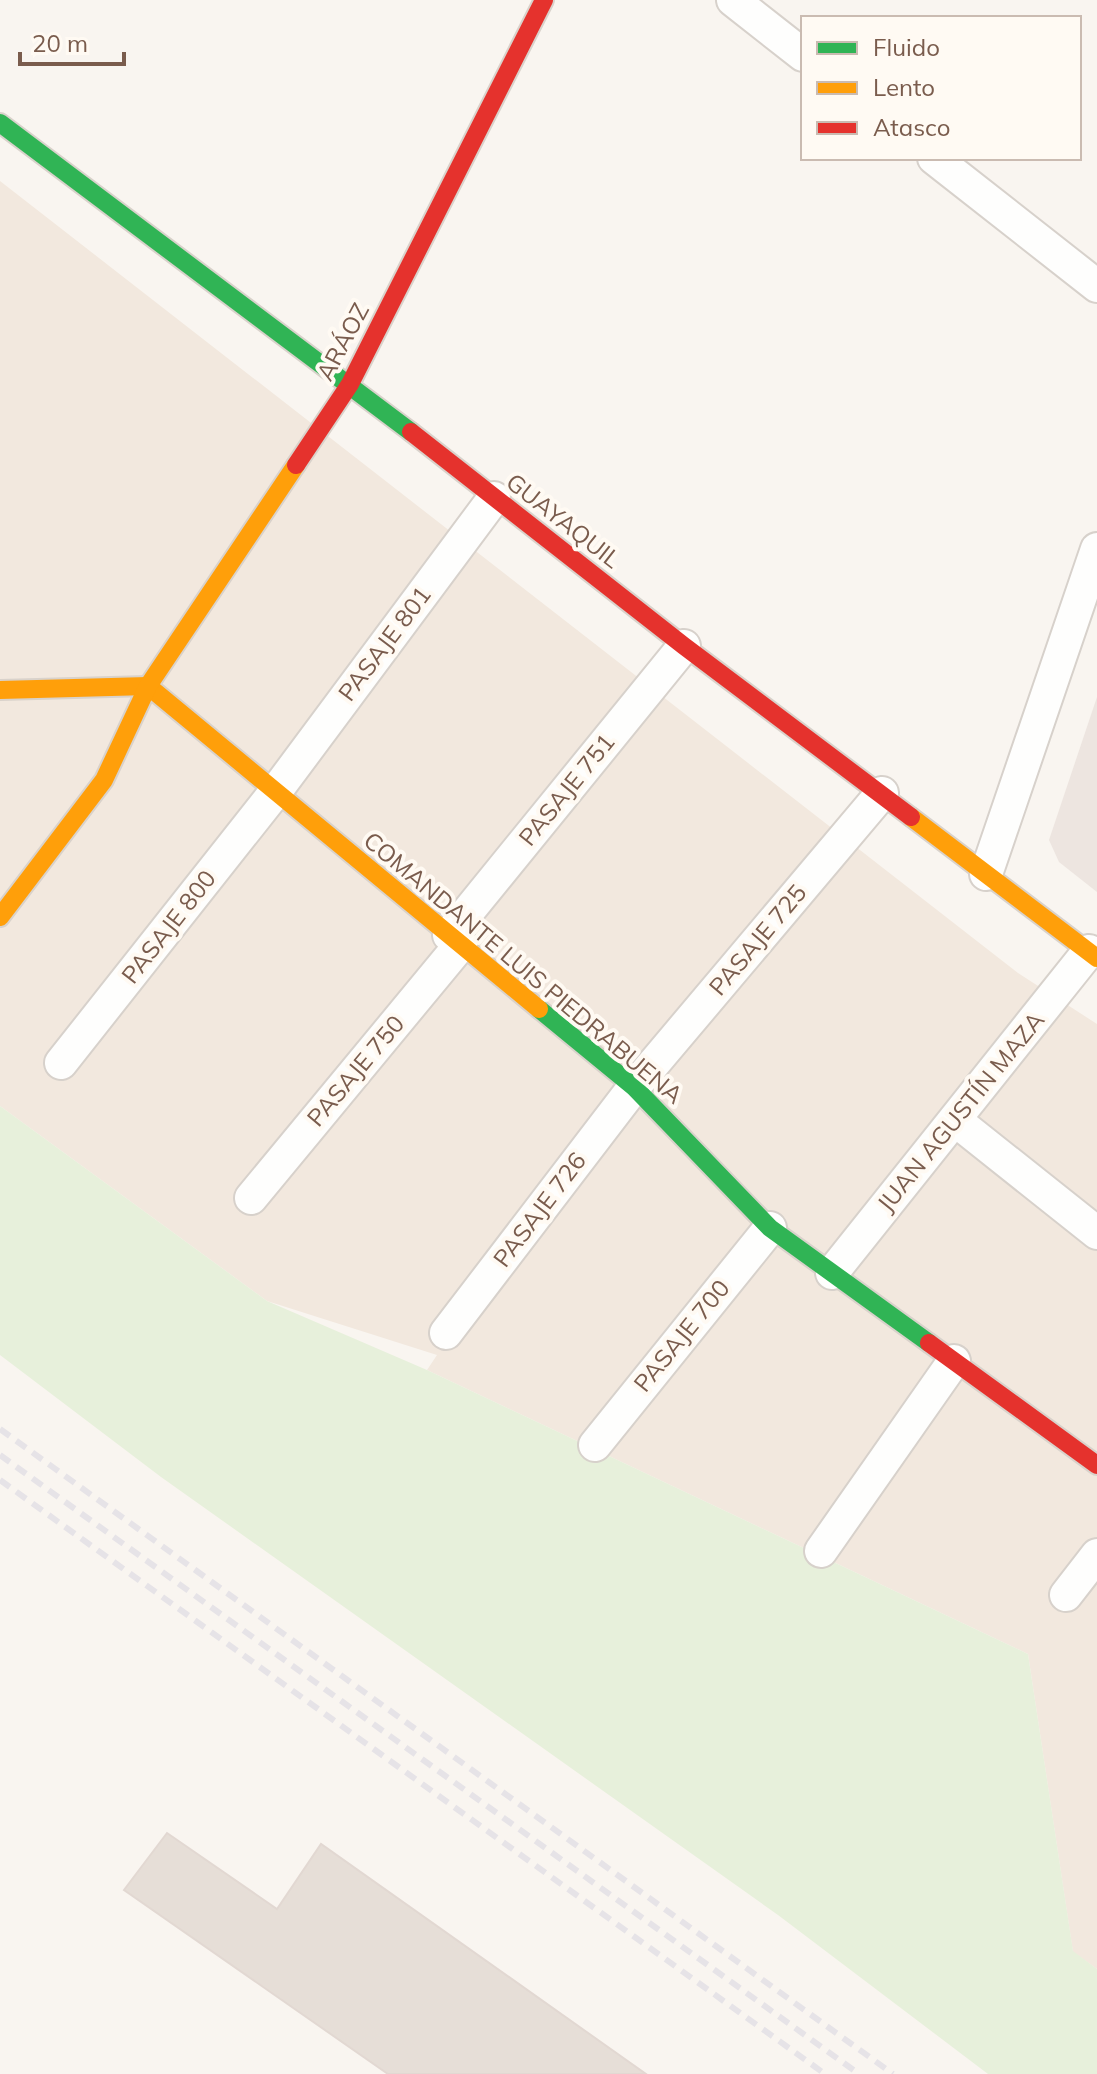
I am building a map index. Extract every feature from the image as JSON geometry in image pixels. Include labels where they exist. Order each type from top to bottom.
[{"type":"street","name":"ARÁOZ","points":[[0,917],[104,780],[148,686],[350,384],[544,0]]},
{"type":"street","points":[[733,0],[801,53]]},
{"type":"street","name":"GUAYAQUIL","points":[[0,123],[350,384],[684,646],[1093,954]]},
{"type":"street","points":[[937,160],[1097,286]]},
{"type":"street","name":"PASAJE 801","points":[[276,791],[494,498]]},
{"type":"street","points":[[986,874],[1097,549]]},
{"type":"street","name":"PASAJE 751","points":[[455,939],[684,646]]},
{"type":"street","points":[[0,690],[148,686]]},
{"type":"street","name":"COMANDANTE LUIS PIEDRABUENA","points":[[148,686],[634,1087],[770,1228],[1097,1465]]},
{"type":"street","name":"PASAJE 800","points":[[61,1063],[276,791]]},
{"type":"street","name":"PASAJE 725","points":[[634,1087],[882,793]]},
{"type":"street","name":"PASAJE 750","points":[[251,1198],[455,939]]},
{"type":"street","name":"JUAN AGUSTÍN MAZA","points":[[832,1273],[1093,954]]},
{"type":"street","name":"PASAJE 726","points":[[446,1333],[634,1087]]},
{"type":"street","points":[[955,1120],[1097,1233]]},
{"type":"street","name":"PASAJE 700","points":[[595,1445],[770,1228]]},
{"type":"street","points":[[821,1551],[954,1361]]},
{"type":"street","points":[[1066,1595],[1097,1555]]},
{"type":"shaded area","points":[[0,181],[1018,973],[1097,1024],[1097,1969],[1073,1952],[1028,1654],[427,1370],[437,1355],[267,1301],[0,1106]]},
{"type":"shaded area","points":[[1097,697],[1097,892],[1059,862],[1049,840]]},
{"type":"green space","points":[[0,1106],[267,1301],[427,1370],[1028,1654],[1073,1951],[1097,1969],[1097,2074],[988,2074],[778,1915],[161,1477],[0,1355]]},
{"type":"building","points":[[167,1833],[277,1909],[321,1844],[646,2074],[388,2074],[124,1890]]},
{"type":"railway","points":[[0,1429],[893,2074]]},
{"type":"railway","points":[[0,1455],[859,2074]]},
{"type":"railway","points":[[0,1480],[825,2074]]},
{"type":"traffic: fast","points":[[0,123],[411,432]]},
{"type":"traffic: fast","points":[[539,1009],[634,1087],[770,1228],[929,1343]]},
{"type":"traffic: slow","points":[[0,917],[104,780],[148,686],[296,465]]},
{"type":"traffic: slow","points":[[0,690],[148,686],[539,1009]]},
{"type":"traffic: slow","points":[[911,817],[1097,958]]},
{"type":"traffic: jam","points":[[296,465],[350,384],[544,0]]},
{"type":"traffic: jam","points":[[411,432],[684,646],[911,817]]},
{"type":"traffic: jam","points":[[929,1343],[1097,1465]]}]
